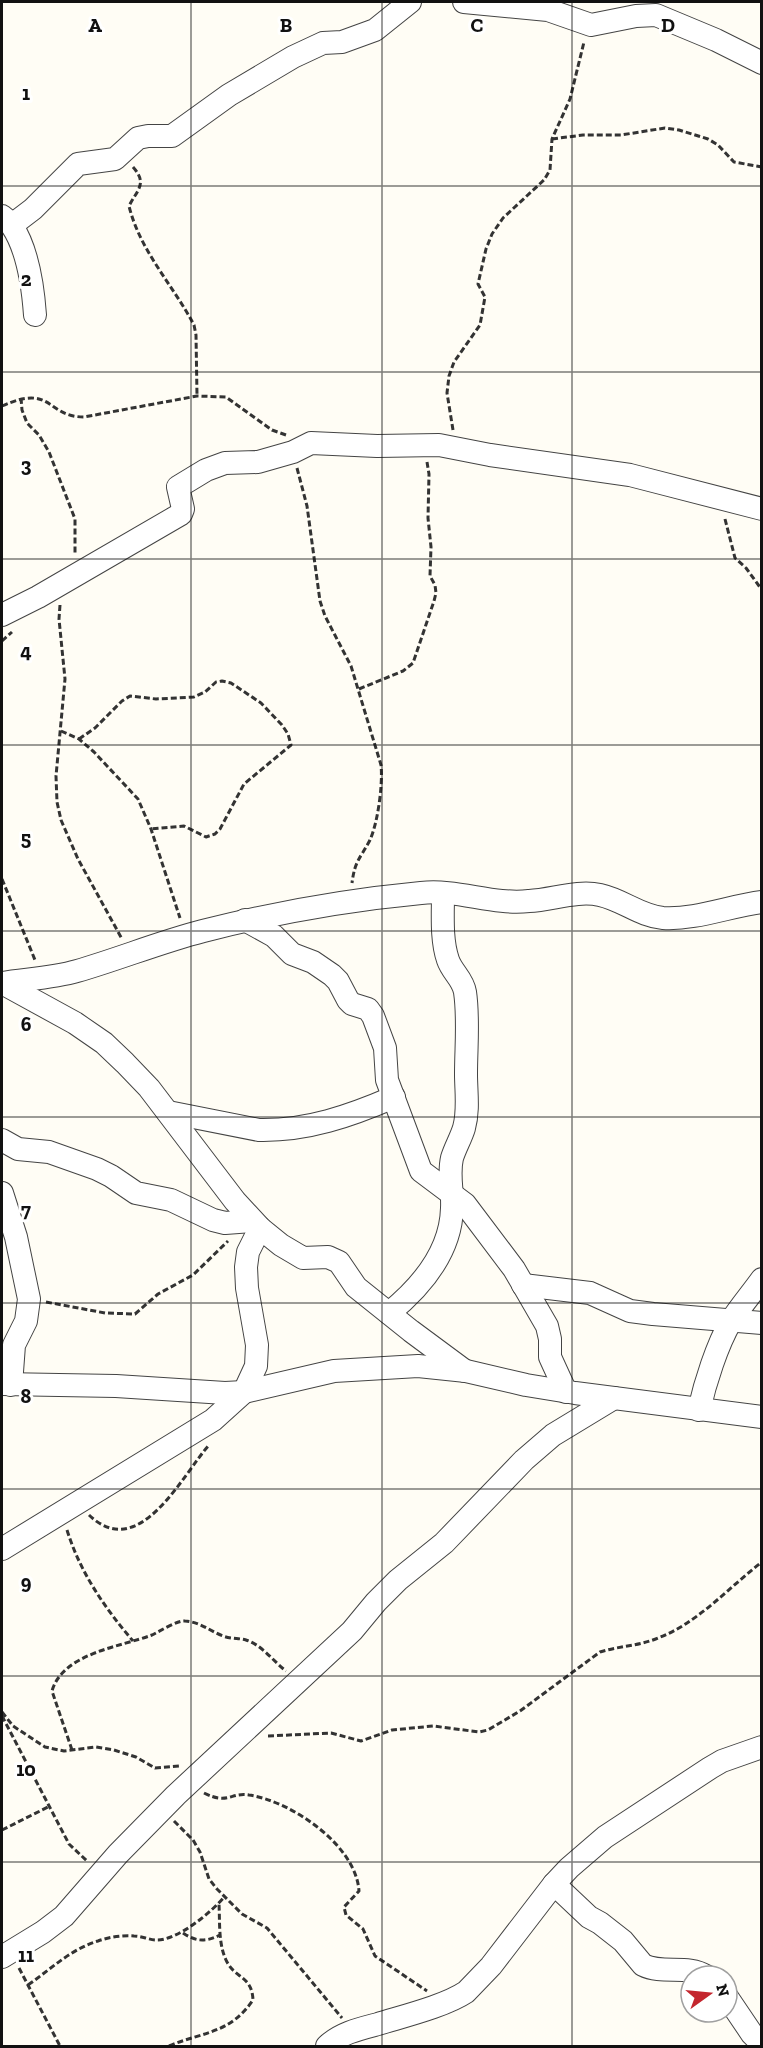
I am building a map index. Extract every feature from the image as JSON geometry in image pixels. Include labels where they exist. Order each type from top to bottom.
[{"type":"street","points":[[35,315],[33,285],[28,266],[7,220],[27,214],[78,164],[115,159],[138,138],[172,136],[229,95],[307,50],[324,43],[358,38],[375,30],[410,2]]},
{"type":"street","points":[[464,2],[548,10],[591,25],[636,16],[656,15],[716,40],[762,63]]},
{"type":"street","points":[[2,615],[181,514],[183,509],[178,487],[185,481],[225,463],[258,462],[302,448],[424,445],[630,475],[762,509]]},
{"type":"street","points":[[466,1371],[356,1287],[339,1262],[328,1257],[303,1258],[252,1224],[149,1088],[104,1043],[45,1005],[2,983],[76,971],[245,920],[295,910],[424,892],[443,892],[512,902],[586,893],[617,900],[644,915],[662,918],[686,917],[762,902]]},
{"type":"street","points":[[388,1313],[406,1299],[426,1278],[450,1225],[452,1158],[464,1128],[467,1111],[465,988],[448,961],[443,892]]},
{"type":"street","points":[[245,920],[274,936],[292,954],[313,962],[338,981],[352,1004],[368,1009],[385,1048],[385,1071],[421,1171],[465,1204],[487,1231],[523,1285],[547,1326],[550,1357],[566,1392]]},
{"type":"street","points":[[168,1112],[270,1131],[325,1124],[394,1097]]},
{"type":"street","points":[[2,1140],[18,1149],[49,1152],[97,1169],[136,1193],[171,1200],[213,1220],[252,1224]]},
{"type":"street","points":[[2,1193],[16,1237],[29,1299],[26,1321],[14,1345],[6,1385],[117,1386],[202,1392],[244,1392],[344,1370],[418,1366],[466,1371],[566,1392],[762,1417]]},
{"type":"street","points":[[2,1549],[213,1420],[244,1392],[256,1366],[257,1345],[246,1267],[252,1224]]},
{"type":"street","points":[[699,1410],[705,1386],[731,1320],[762,1279]]},
{"type":"street","points":[[523,1285],[590,1293],[613,1304],[642,1312],[762,1323]]},
{"type":"street","points":[[6,1954],[43,1932],[64,1916],[118,1854],[185,1786],[352,1631],[398,1580],[444,1544],[524,1460],[553,1435],[614,1398]]},
{"type":"street","points":[[327,2046],[352,2031],[444,2002],[466,1992],[491,1966],[554,1884],[605,1837],[722,1761],[762,1747]]},
{"type":"street","points":[[554,1884],[589,1917],[624,1941],[643,1965],[663,1970],[679,1971]]},
{"type":"street","points":[[739,2015],[762,2044]]},
{"type":"path","points":[[459,450],[448,408],[447,393],[454,362],[480,325],[484,297],[478,284],[486,249],[502,218],[544,180],[550,170],[552,139],[570,99],[582,48],[591,25]]},
{"type":"path","points":[[552,139],[583,135],[621,135],[665,128],[708,139],[734,162],[762,166]]},
{"type":"path","points":[[122,154],[140,177],[140,189],[129,207],[136,228],[194,325],[197,396]]},
{"type":"path","points":[[2,406],[21,399],[38,398],[68,414],[84,417],[197,396],[226,397],[302,448],[307,506],[320,601],[325,616],[351,666],[381,765],[382,778],[374,828],[356,864],[348,902]]},
{"type":"path","points":[[21,399],[27,423],[39,435],[49,452],[75,519],[74,576]]},
{"type":"path","points":[[359,689],[403,670],[413,663],[436,593],[430,576],[429,474],[424,445]]},
{"type":"path","points":[[714,495],[729,529],[735,558],[746,568],[762,590]]},
{"type":"path","points":[[60,602],[59,619],[65,679],[56,776],[57,802],[61,820],[90,884],[130,954]]},
{"type":"path","points":[[79,739],[95,728],[130,696],[156,699],[194,697],[205,692],[216,682],[222,681],[231,683],[261,703],[282,725],[291,745],[244,784],[220,829],[215,834],[206,837],[184,826],[151,829]]},
{"type":"path","points":[[60,730],[79,739],[94,752],[138,799],[151,829],[187,936]]},
{"type":"path","points":[[2,879],[30,951],[44,978]]},
{"type":"path","points":[[29,1299],[105,1313],[135,1314],[158,1294],[193,1275],[252,1224]]},
{"type":"path","points":[[68,1507],[113,1530],[129,1528],[159,1508],[178,1488],[212,1442]]},
{"type":"path","points":[[68,1507],[79,1564],[104,1605],[133,1641]]},
{"type":"path","points":[[240,1734],[262,1736],[331,1733],[361,1741],[392,1730],[433,1726],[479,1732],[488,1731],[520,1711],[600,1652],[645,1643],[676,1630],[762,1562]]},
{"type":"path","points":[[72,1750],[52,1691],[54,1682],[76,1663],[95,1653],[168,1628],[183,1620],[203,1624],[224,1636],[246,1640],[269,1655],[285,1671],[299,1679]]},
{"type":"path","points":[[2,1714],[13,1726],[45,1747],[64,1751],[96,1747],[136,1757],[155,1767],[185,1765],[205,1767]]},
{"type":"path","points":[[2,1714],[69,1844],[85,1860],[104,1872]]},
{"type":"path","points":[[185,1786],[218,1799],[245,1794],[257,1796],[306,1818],[339,1847],[354,1869],[359,1890],[344,1907],[345,1915],[363,1929],[375,1956],[444,2002]]},
{"type":"path","points":[[2,1830],[49,1806]]},
{"type":"path","points":[[162,1809],[193,1840],[200,1852],[209,1879],[242,1914],[267,1928],[352,2031]]},
{"type":"path","points":[[28,1985],[81,1947],[99,1941],[135,1936],[164,1940],[182,1933],[219,1904],[225,1896]]},
{"type":"path","points":[[169,2046],[219,2029],[241,2015],[253,2000],[248,1981],[228,1963],[222,1947],[219,1904]]},
{"type":"path","points":[[182,1933],[204,1941],[220,1935]]},
{"type":"path","points":[[6,1954],[28,1985],[60,2046]]}]
